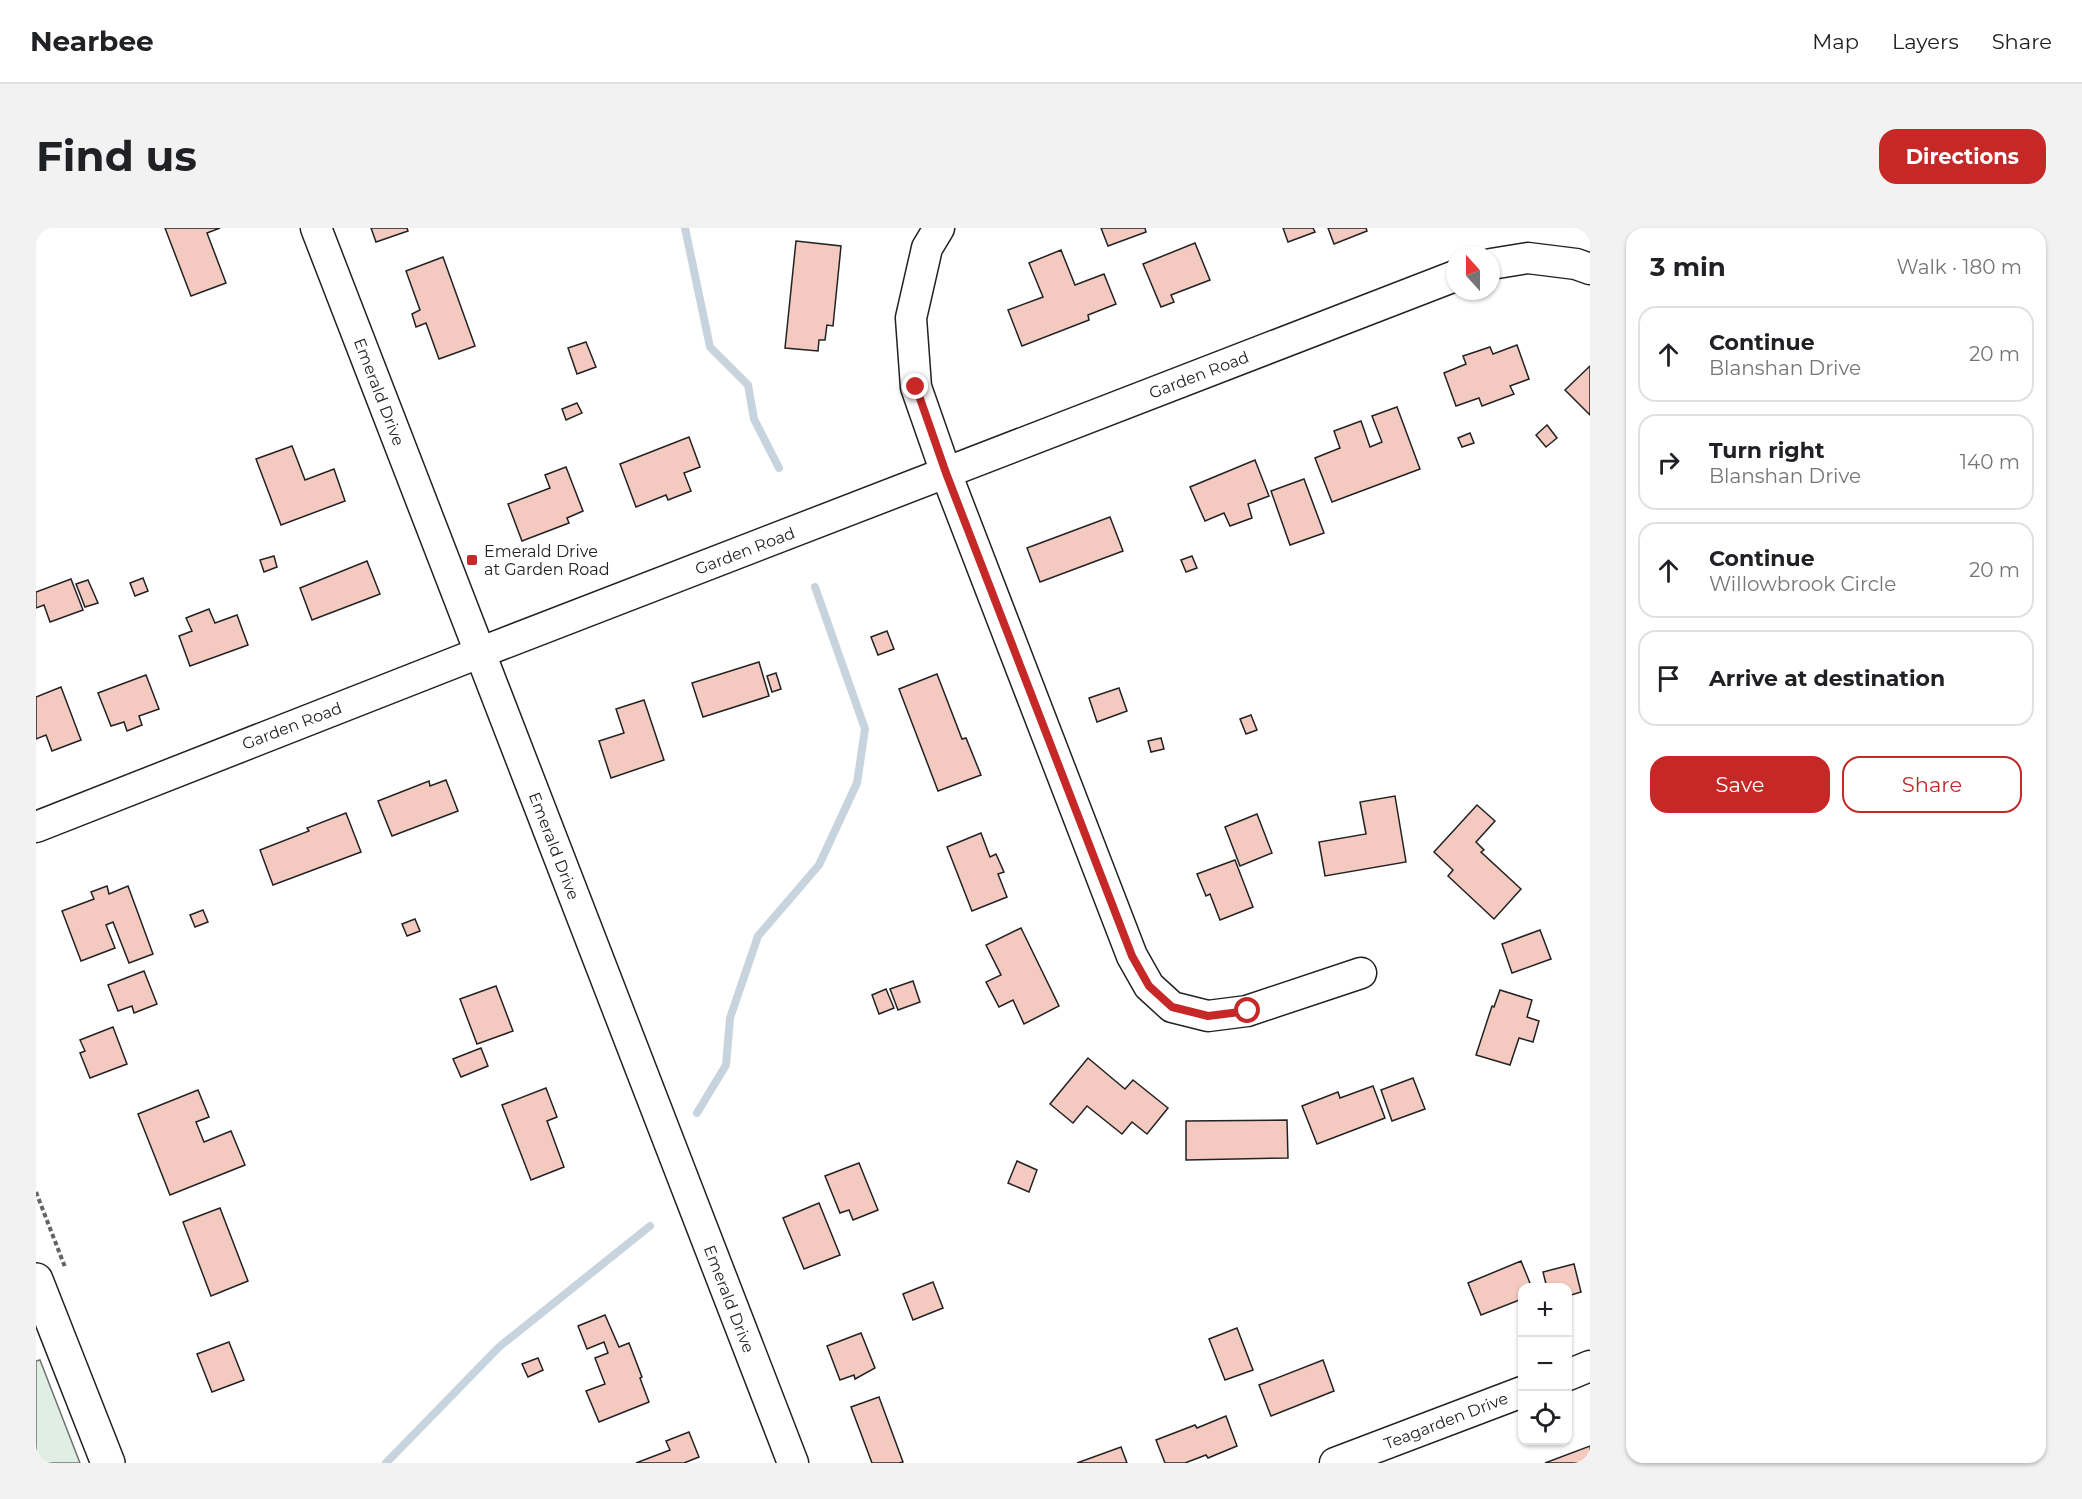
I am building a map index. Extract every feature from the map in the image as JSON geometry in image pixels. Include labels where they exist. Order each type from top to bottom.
[{"type":"main road","points":[[36,1280],[108,1463]]},
{"type":"street","name":"Emerald Drive","points":[[316,228],[793,1463]]},
{"type":"street","points":[[939,228],[927,248],[911,318],[916,387],[946,473],[1132,956],[1149,986],[1172,1007],[1208,1016],[1248,1011],[1360,973]]},
{"type":"street","points":[[1500,263],[1528,258],[1576,264],[1590,269]]},
{"type":"street","name":"Garden Road","points":[[36,827],[479,653],[1446,279]]},
{"type":"street","points":[[1572,1373],[1590,1366]]},
{"type":"street","name":"Teagarden Drive","points":[[1335,1463],[1518,1394]]},
{"type":"green space","points":[[40,1360],[80,1463],[36,1463],[36,1361]]},
{"type":"building","points":[[165,228],[220,228],[207,233],[226,283],[191,296]]},
{"type":"building","points":[[371,228],[407,228],[408,231],[376,242]]},
{"type":"building","points":[[1101,228],[1145,228],[1146,232],[1108,246]]},
{"type":"building","points":[[1283,228],[1313,228],[1315,232],[1288,242]]},
{"type":"building","points":[[1328,228],[1366,228],[1367,231],[1334,244]]},
{"type":"building","points":[[796,241],[841,246],[833,326],[827,325],[825,340],[819,340],[818,351],[785,348]]},
{"type":"building","points":[[1195,243],[1210,280],[1171,295],[1174,302],[1161,307],[1143,264]]},
{"type":"building","points":[[1061,250],[1075,285],[1104,274],[1116,304],[1088,315],[1089,320],[1022,346],[1008,310],[1043,297],[1029,263]]},
{"type":"building","points":[[443,257],[475,346],[439,359],[426,323],[416,327],[412,314],[420,310],[406,271]]},
{"type":"building","points":[[586,342],[596,367],[577,374],[568,348]]},
{"type":"building","points":[[1517,345],[1529,379],[1510,386],[1514,394],[1482,406],[1479,398],[1456,406],[1444,373],[1466,364],[1463,356],[1490,347],[1493,354]]},
{"type":"building","points":[[1590,366],[1590,415],[1565,390]]},
{"type":"building","points":[[577,403],[582,413],[566,420],[562,409]]},
{"type":"building","points":[[1397,407],[1420,469],[1332,502],[1315,458],[1340,448],[1334,431],[1361,421],[1370,447],[1382,442],[1372,416]]},
{"type":"building","points":[[1547,425],[1557,438],[1546,447],[1536,435]]},
{"type":"building","points":[[1470,433],[1474,443],[1462,447],[1458,438]]},
{"type":"building","points":[[689,437],[700,467],[684,473],[691,491],[668,500],[666,495],[636,507],[620,464]]},
{"type":"building","points":[[292,446],[305,480],[334,469],[345,501],[281,525],[256,459]]},
{"type":"building","points":[[1255,460],[1269,496],[1248,504],[1252,518],[1230,526],[1224,513],[1205,521],[1190,487]]},
{"type":"building","points":[[566,467],[583,511],[567,518],[569,523],[522,541],[508,504],[550,488],[545,475]]},
{"type":"building","points":[[1304,479],[1324,533],[1290,545],[1271,491]]},
{"type":"building","points":[[1110,517],[1123,551],[1040,582],[1027,548]]},
{"type":"building","points":[[274,556],[277,567],[264,572],[260,560]]},
{"type":"building","points":[[1192,556],[1197,568],[1186,572],[1181,560]]},
{"type":"building","points":[[367,561],[380,594],[312,620],[300,588]]},
{"type":"building","points":[[143,578],[148,591],[135,596],[130,583]]},
{"type":"building","points":[[71,579],[83,610],[50,622],[44,605],[36,608],[36,592]]},
{"type":"building","points":[[88,580],[98,603],[85,607],[76,584]]},
{"type":"building","points":[[209,609],[215,623],[237,615],[248,645],[190,666],[179,636],[192,631],[186,618]]},
{"type":"building","points":[[887,631],[894,649],[878,655],[871,637]]},
{"type":"building","points":[[759,662],[769,696],[703,717],[692,683]]},
{"type":"building","points":[[776,673],[781,689],[772,692],[767,676]]},
{"type":"building","points":[[937,674],[962,739],[966,738],[981,775],[938,791],[899,689]]},
{"type":"building","points":[[146,675],[159,709],[139,716],[142,725],[127,731],[124,722],[111,726],[98,693]]},
{"type":"building","points":[[61,687],[81,740],[52,751],[46,735],[36,739],[36,697]]},
{"type":"building","points":[[1119,688],[1127,711],[1097,722],[1089,698]]},
{"type":"building","points":[[644,700],[664,760],[611,778],[599,741],[624,733],[616,709]]},
{"type":"building","points":[[1251,715],[1257,730],[1246,734],[1240,719]]},
{"type":"building","points":[[1161,738],[1164,749],[1151,752],[1148,741]]},
{"type":"building","points":[[446,780],[458,811],[392,836],[378,801],[429,781],[430,786]]},
{"type":"building","points":[[1395,796],[1406,862],[1325,876],[1319,842],[1366,834],[1360,802]]},
{"type":"building","points":[[1477,805],[1495,821],[1476,842],[1484,850],[1481,852],[1521,889],[1494,919],[1448,876],[1453,870],[1434,852]]},
{"type":"building","points":[[346,813],[361,852],[273,885],[260,850],[309,831],[307,828]]},
{"type":"building","points":[[1257,814],[1272,853],[1240,866],[1225,827]]},
{"type":"building","points":[[981,833],[990,857],[996,854],[1004,872],[998,874],[1007,897],[972,911],[947,847]]},
{"type":"building","points":[[1235,860],[1253,907],[1220,920],[1210,894],[1206,896],[1197,874]]},
{"type":"building","points":[[107,886],[109,894],[128,886],[153,954],[129,963],[113,922],[106,925],[115,948],[81,961],[62,911],[94,899],[91,892]]},
{"type":"building","points":[[203,910],[208,922],[195,927],[190,915]]},
{"type":"building","points":[[415,919],[420,931],[407,936],[402,924]]},
{"type":"building","points":[[1021,928],[1059,1006],[1024,1024],[1013,1000],[999,1007],[986,982],[1001,975],[986,945]]},
{"type":"building","points":[[1540,930],[1551,959],[1512,973],[1502,944]]},
{"type":"building","points":[[144,971],[157,1004],[134,1013],[132,1006],[118,1011],[108,985]]},
{"type":"building","points":[[913,981],[920,1002],[898,1010],[890,989]]},
{"type":"building","points":[[496,986],[513,1031],[477,1044],[460,999]]},
{"type":"building","points":[[886,989],[894,1008],[879,1014],[872,995]]},
{"type":"building","points":[[1500,990],[1532,1000],[1527,1017],[1539,1021],[1533,1042],[1519,1038],[1510,1065],[1476,1055],[1492,1006],[1494,1007]]},
{"type":"building","points":[[113,1027],[127,1064],[90,1078],[80,1053],[85,1051],[80,1040]]},
{"type":"building","points":[[481,1048],[488,1066],[461,1077],[453,1059]]},
{"type":"building","points":[[1088,1058],[1125,1089],[1133,1080],[1168,1108],[1147,1134],[1132,1122],[1122,1134],[1087,1106],[1073,1123],[1050,1104]]},
{"type":"building","points":[[1413,1078],[1425,1109],[1392,1121],[1381,1090]]},
{"type":"building","points":[[1373,1086],[1385,1118],[1317,1144],[1302,1106],[1338,1092],[1340,1098]]},
{"type":"building","points":[[546,1088],[557,1117],[547,1121],[564,1167],[531,1180],[502,1105]]},
{"type":"building","points":[[198,1090],[209,1117],[196,1122],[204,1142],[231,1131],[245,1165],[170,1195],[138,1114]]},
{"type":"building","points":[[1287,1120],[1288,1158],[1186,1160],[1186,1121]]},
{"type":"building","points":[[1017,1161],[1037,1170],[1029,1192],[1008,1183]]},
{"type":"building","points":[[859,1163],[878,1210],[853,1220],[849,1210],[840,1213],[825,1176]]},
{"type":"building","points":[[819,1203],[840,1255],[804,1269],[783,1218]]},
{"type":"building","points":[[220,1208],[248,1281],[211,1296],[183,1222]]},
{"type":"building","points":[[1521,1261],[1530,1283],[1518,1283],[1518,1301],[1481,1315],[1468,1283]]},
{"type":"building","points":[[1574,1264],[1581,1292],[1572,1295],[1572,1283],[1546,1283],[1543,1272]]},
{"type":"building","points":[[933,1282],[943,1308],[913,1320],[903,1294]]},
{"type":"building","points":[[605,1315],[619,1347],[629,1343],[649,1402],[599,1422],[586,1391],[605,1384],[595,1358],[608,1353],[604,1342],[587,1349],[578,1326]]},
{"type":"building","points":[[1237,1328],[1253,1370],[1225,1380],[1209,1339]]},
{"type":"building","points":[[861,1333],[875,1368],[855,1379],[854,1375],[840,1380],[827,1346]]},
{"type":"building","points":[[229,1342],[244,1380],[212,1392],[197,1354]]},
{"type":"building","points":[[538,1358],[543,1370],[528,1377],[522,1364]]},
{"type":"building","points":[[1323,1360],[1334,1391],[1271,1416],[1259,1385]]},
{"type":"building","points":[[879,1397],[903,1462],[872,1463],[851,1407]]},
{"type":"building","points":[[1226,1416],[1237,1446],[1208,1458],[1206,1455],[1185,1463],[1165,1463],[1156,1440],[1195,1425],[1197,1428]]},
{"type":"building","points":[[689,1432],[699,1457],[684,1463],[636,1463],[670,1450],[666,1441]]},
{"type":"building","points":[[1590,1446],[1590,1463],[1545,1463]]},
{"type":"building","points":[[1121,1447],[1127,1463],[1077,1463]]},
{"type":"waterway","points":[[685,228],[710,347],[748,385],[754,419],[779,468]]},
{"type":"waterway","points":[[697,1113],[726,1065],[730,1018],[758,936],[819,865],[857,783],[865,729],[815,587]]},
{"type":"waterway","points":[[386,1463],[499,1347],[650,1226]]},
{"type":"place","name":"Emerald Drive at Garden Road","points":[[472,560]]},
{"type":"route","points":[[916,387],[946,473],[1132,956],[1149,986],[1172,1007],[1208,1016],[1248,1011]]}]
